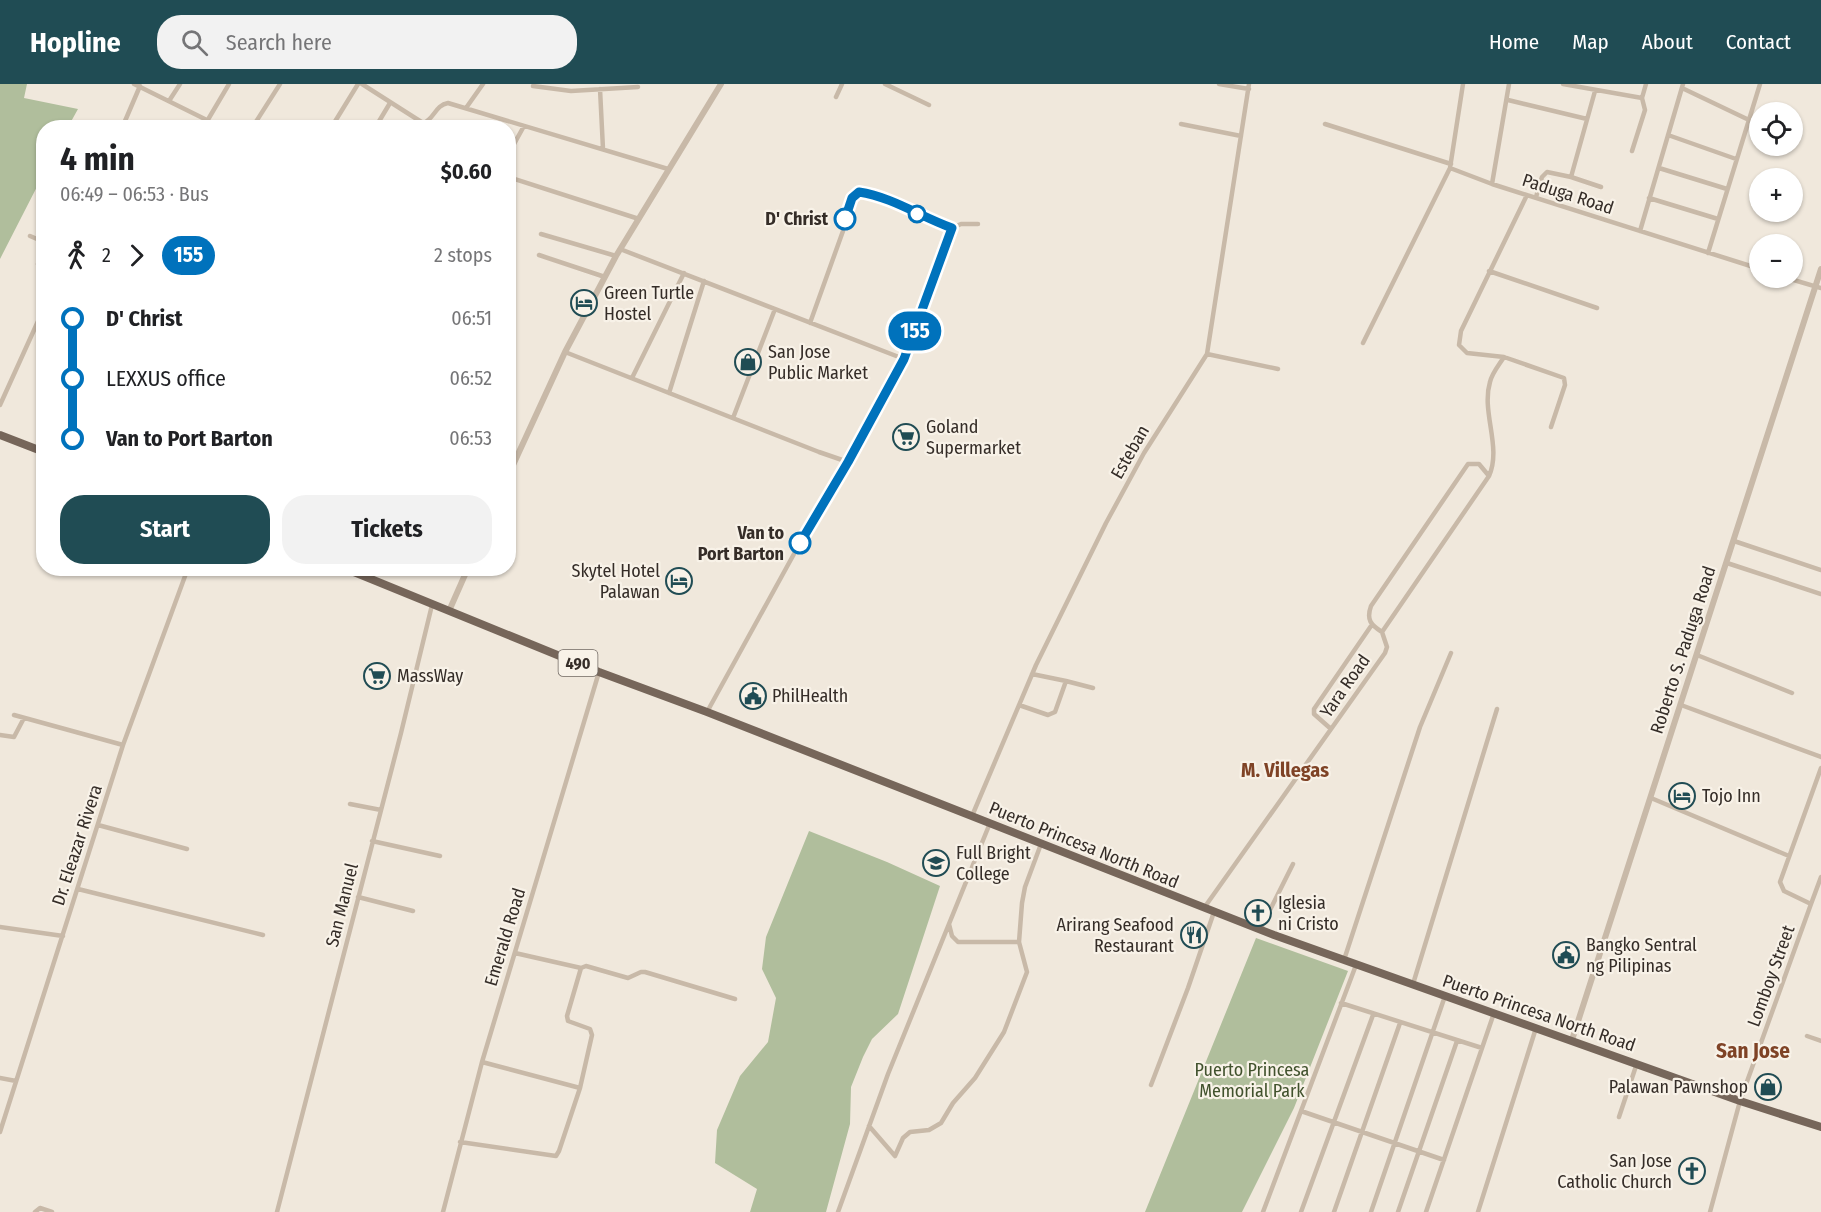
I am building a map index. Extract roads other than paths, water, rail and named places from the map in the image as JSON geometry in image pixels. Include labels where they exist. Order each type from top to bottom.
[{"type":"main road","points":[[0,435],[36,449]]},
{"type":"main road","name":"Puerto Princesa North Road","points":[[363,576],[598,672],[707,712],[1260,930],[1740,1101],[1821,1127]]},
{"type":"street","points":[[169,101],[180,84]]},
{"type":"street","points":[[125,120],[138,85],[206,119],[230,84]]},
{"type":"street","points":[[257,120],[280,84]]},
{"type":"street","points":[[336,120],[360,84],[416,119]]},
{"type":"street","points":[[466,108],[483,84]]},
{"type":"street","points":[[516,459],[565,352],[616,256],[721,84]]},
{"type":"street","points":[[836,97],[842,84]]},
{"type":"street","points":[[885,84],[929,105]]},
{"type":"street","points":[[1220,84],[1249,86]]},
{"type":"street","points":[[1363,343],[1451,166],[1463,84]]},
{"type":"street","points":[[1492,184],[1509,84]]},
{"type":"street","points":[[1563,84],[1642,99]]},
{"type":"street","points":[[1632,152],[1645,110],[1642,99],[1646,84]]},
{"type":"street","points":[[1754,102],[1758,85]]},
{"type":"street","points":[[533,86],[571,91],[638,87]]},
{"type":"street","name":"Esteban","points":[[972,816],[1032,674],[1106,523],[1139,463],[1207,354],[1249,86]]},
{"type":"street","points":[[1640,231],[1683,86],[1749,120],[1708,253]]},
{"type":"street","points":[[600,89],[603,149]]},
{"type":"street","points":[[1571,177],[1595,91]]},
{"type":"street","points":[[1508,100],[1587,119]]},
{"type":"street","points":[[380,120],[390,103]]},
{"type":"street","points":[[430,120],[443,104],[448,103],[505,120]]},
{"type":"street","points":[[516,124],[668,169]]},
{"type":"street","points":[[1180,124],[1241,136]]},
{"type":"street","name":"Paduga Road","points":[[1325,124],[1451,166],[1492,184],[1749,266]]},
{"type":"street","points":[[516,140],[524,126]]},
{"type":"street","points":[[1668,135],[1736,159]]},
{"type":"street","points":[[1659,168],[1726,189]]},
{"type":"street","points":[[1536,197],[1544,173],[1550,172],[1601,187]]},
{"type":"street","points":[[516,180],[639,219]]},
{"type":"street","points":[[810,322],[843,231],[846,212],[855,194],[864,192],[952,228],[961,224],[978,224]]},
{"type":"street","points":[[1527,195],[1461,331],[1459,345],[1467,353],[1504,357],[1564,378],[1566,382],[1551,427]]},
{"type":"street","points":[[1649,198],[1718,219]]},
{"type":"street","points":[[707,712],[904,359],[952,228]]},
{"type":"street","points":[[541,234],[616,256]]},
{"type":"street","points":[[30,236],[36,239]]},
{"type":"street","points":[[620,249],[904,359]]},
{"type":"street","points":[[539,255],[605,277]]},
{"type":"street","name":"Roberto S. Paduga Road","points":[[1572,1040],[1818,287],[1821,269]]},
{"type":"street","points":[[1489,271],[1597,308]]},
{"type":"street","points":[[632,378],[684,273]]},
{"type":"street","points":[[669,393],[704,281]]},
{"type":"street","points":[[1803,283],[1818,287]]},
{"type":"street","points":[[733,418],[775,309]]},
{"type":"street","points":[[0,405],[36,326]]},
{"type":"street","points":[[565,352],[848,462]]},
{"type":"street","points":[[1207,354],[1278,369]]},
{"type":"street","points":[[1371,626],[1382,632],[1489,476],[1494,463],[1488,389],[1493,374],[1504,357]]},
{"type":"street","points":[[1331,729],[1314,714],[1314,709],[1371,626],[1369,615],[1371,606],[1468,464],[1479,464],[1489,476]]},
{"type":"street","points":[[1734,541],[1821,570]]},
{"type":"street","points":[[1727,563],[1821,594]]},
{"type":"street","name":"Dr. Eleazar Rivera","points":[[0,1132],[123,745],[185,576]]},
{"type":"street","points":[[449,611],[463,576]]},
{"type":"street","name":"San Manuel","points":[[277,1212],[432,605]]},
{"type":"street","name":"Yara Road","points":[[1204,908],[1386,651],[1388,647],[1382,632]]},
{"type":"street","points":[[1344,960],[1420,727],[1451,653]]},
{"type":"street","points":[[1697,655],[1792,693]]},
{"type":"street","name":"Emerald Road","points":[[443,1212],[482,1062],[598,672]]},
{"type":"street","points":[[1032,674],[1093,688]]},
{"type":"street","points":[[1019,705],[1052,716],[1066,681]]},
{"type":"street","points":[[1681,705],[1821,757]]},
{"type":"street","points":[[1413,984],[1497,709]]},
{"type":"street","points":[[14,715],[123,745]]},
{"type":"street","points":[[0,735],[14,737],[24,718]]},
{"type":"street","points":[[1811,904],[1781,888],[1780,882],[1821,768]]},
{"type":"street","points":[[1651,798],[1789,856]]},
{"type":"street","points":[[350,804],[381,810]]},
{"type":"street","points":[[838,1212],[869,1126],[990,823]]},
{"type":"street","points":[[98,825],[188,849]]},
{"type":"street","points":[[372,841],[440,856]]},
{"type":"street","points":[[869,1126],[895,1156],[903,1138],[910,1132],[929,1130],[941,1123],[953,1103],[975,1078],[1004,1032],[1027,972],[1020,942],[1023,895],[1041,844]]},
{"type":"street","points":[[1260,930],[1293,864]]},
{"type":"street","name":"Lomboy Street","points":[[1710,1212],[1740,1101],[1821,877]]},
{"type":"street","points":[[78,889],[263,935]]},
{"type":"street","points":[[358,897],[413,911]]},
{"type":"street","points":[[1151,1085],[1214,912]]},
{"type":"street","points":[[949,924],[952,936],[958,942],[1020,942]]},
{"type":"street","points":[[0,927],[63,936]]},
{"type":"street","points":[[515,953],[580,968],[586,966],[628,978],[645,972],[735,999]]},
{"type":"street","points":[[1263,1212],[1356,965]]},
{"type":"street","points":[[460,1142],[556,1156],[580,1088],[592,1035],[590,1029],[568,1021],[567,1016],[580,968]]},
{"type":"street","points":[[1371,1212],[1445,995]]},
{"type":"street","points":[[1341,1003],[1432,1034],[1482,1048]]},
{"type":"street","points":[[1426,1212],[1494,1013]]},
{"type":"street","points":[[1301,1212],[1373,1015]]},
{"type":"street","points":[[1334,1212],[1400,1023]]},
{"type":"street","points":[[1478,1212],[1536,1028]]},
{"type":"street","points":[[1807,1036],[1821,1041]]},
{"type":"street","points":[[1398,1212],[1457,1041]]},
{"type":"street","points":[[482,1062],[580,1088]]},
{"type":"street","points":[[1618,1117],[1637,1063]]},
{"type":"street","points":[[0,1078],[16,1081]]},
{"type":"street","points":[[1301,1111],[1444,1160]]},
{"type":"street","points":[[35,1212],[40,1208],[52,1212]]},
{"type":"place","name":"D' Christ","points":[[845,219]]},
{"type":"place","name":"Green Turtle Hostel","points":[[584,303]]},
{"type":"place","name":"San Jose Public Market","points":[[748,362]]},
{"type":"place","name":"Goland Supermarket","points":[[906,437]]},
{"type":"place","name":"Van to Port Barton","points":[[800,543]]},
{"type":"place","name":"Skytel Hotel Palawan","points":[[679,581]]},
{"type":"place","name":"MassWay","points":[[377,676]]},
{"type":"place","name":"PhilHealth","points":[[753,696]]},
{"type":"place","name":"Tojo Inn","points":[[1682,796]]},
{"type":"place","name":"Full Bright College","points":[[936,863]]},
{"type":"place","name":"Iglesia ni Cristo","points":[[1258,913]]},
{"type":"place","name":"Arirang Seafood Restaurant","points":[[1194,935]]},
{"type":"place","name":"Bangko Sentral ng Pilipinas","points":[[1566,955]]},
{"type":"place","name":"Palawan Pawnshop","points":[[1768,1087]]},
{"type":"place","name":"San Jose Catholic Church","points":[[1692,1171]]},
{"type":"district","name":"M. Villegas","points":[[1285,770]]},
{"type":"district","name":"San Jose","points":[[1753,1051]]},
{"type":"park label","name":"Puerto Princesa Memorial Park","points":[[1252,1080]]}]
